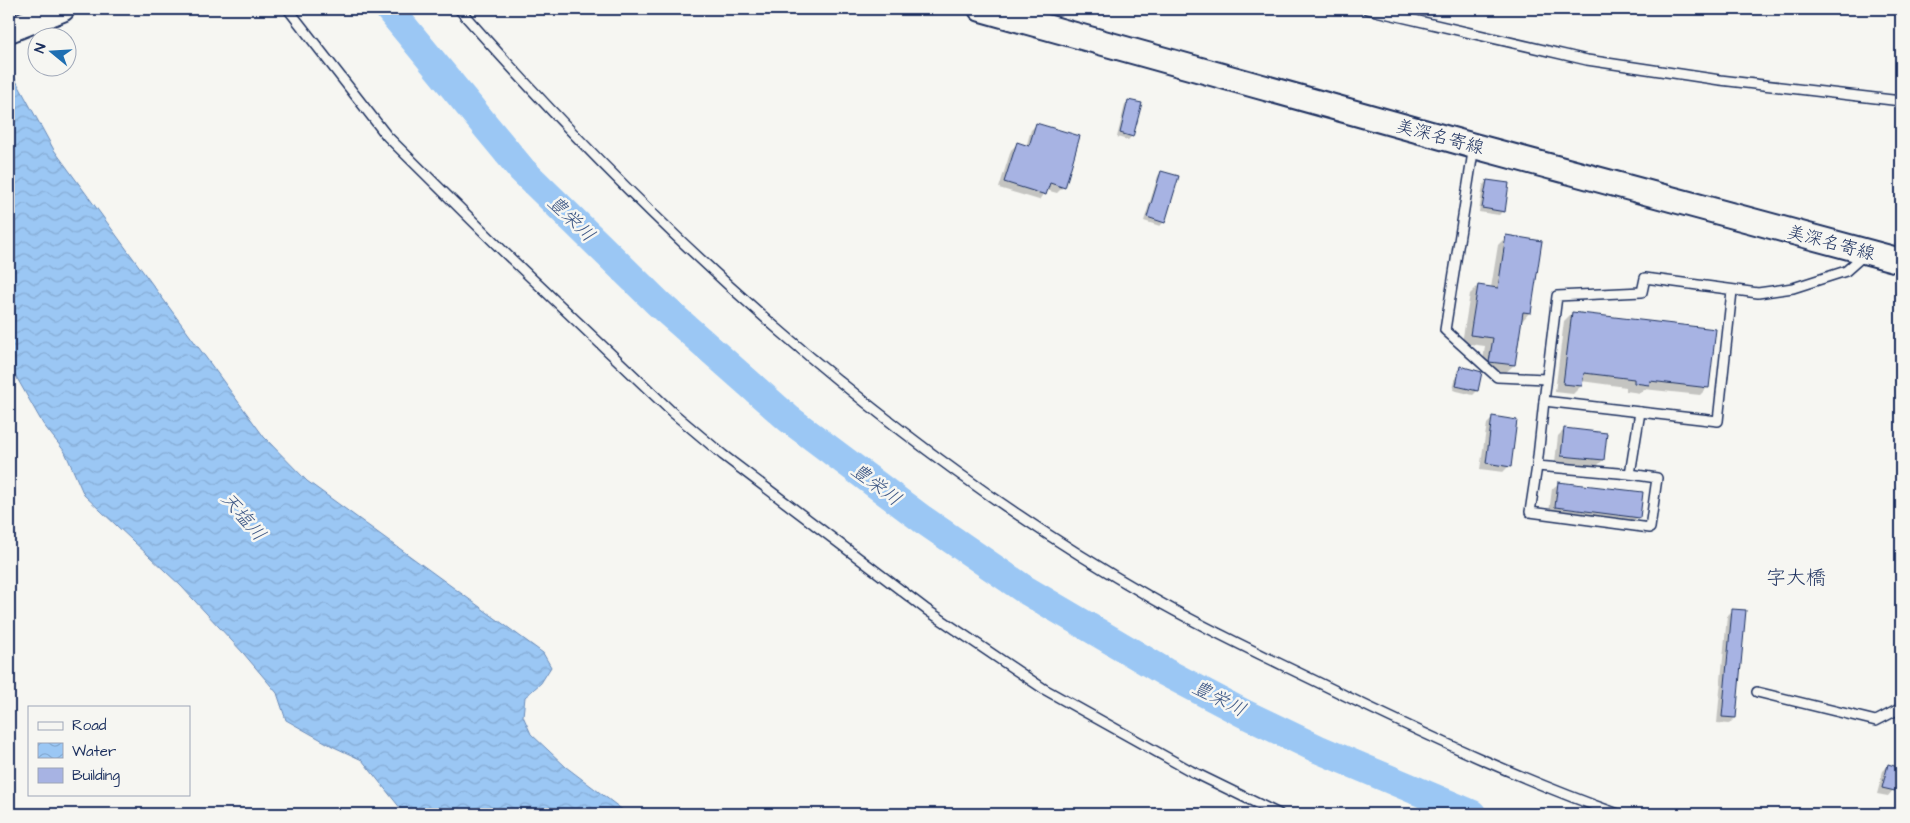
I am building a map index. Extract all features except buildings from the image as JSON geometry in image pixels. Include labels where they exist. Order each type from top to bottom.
[{"type":"main road","points":[[9,30],[62,9]]},
{"type":"main road","name":"美深名寄線","points":[[981,9],[1474,146],[1901,261]]},
{"type":"lane","points":[[288,9],[387,136],[502,250],[672,412],[723,455],[927,610],[1044,689],[1191,771],[1279,814]]},
{"type":"lane","points":[[459,9],[524,83],[615,178],[729,287],[839,380],[947,465],[1043,531],[1141,592],[1232,641],[1444,744],[1562,794],[1618,814]]},
{"type":"lane","points":[[1367,9],[1587,60],[1720,80],[1901,101]]},
{"type":"lane","points":[[1474,146],[1445,330],[1497,378],[1546,380]]},
{"type":"lane","points":[[1537,466],[1657,478],[1650,528],[1530,512],[1557,296],[1642,292],[1645,278],[1758,293],[1794,288],[1846,271],[1866,253]]},
{"type":"lane","points":[[1544,401],[1718,421],[1732,291]]},
{"type":"lane","points":[[1630,474],[1640,412]]},
{"type":"lane","points":[[1757,692],[1876,721],[1901,708]]},
{"type":"water","name":"天塩川","points":[[9,56],[14,77],[54,150],[264,437],[307,481],[543,653],[551,667],[541,683],[525,697],[523,716],[531,734],[566,767],[628,814],[405,814],[362,760],[334,747],[286,720],[277,693],[244,654],[181,586],[84,495],[65,452],[43,424],[9,364]]},
{"type":"waterway","name":"豊栄川","points":[[389,9],[522,170],[659,304],[789,419],[922,519],[1024,589],[1165,672],[1243,713],[1318,749],[1472,814]]},
{"type":"district","name":"字大橋","points":[[1796,578]]}]
